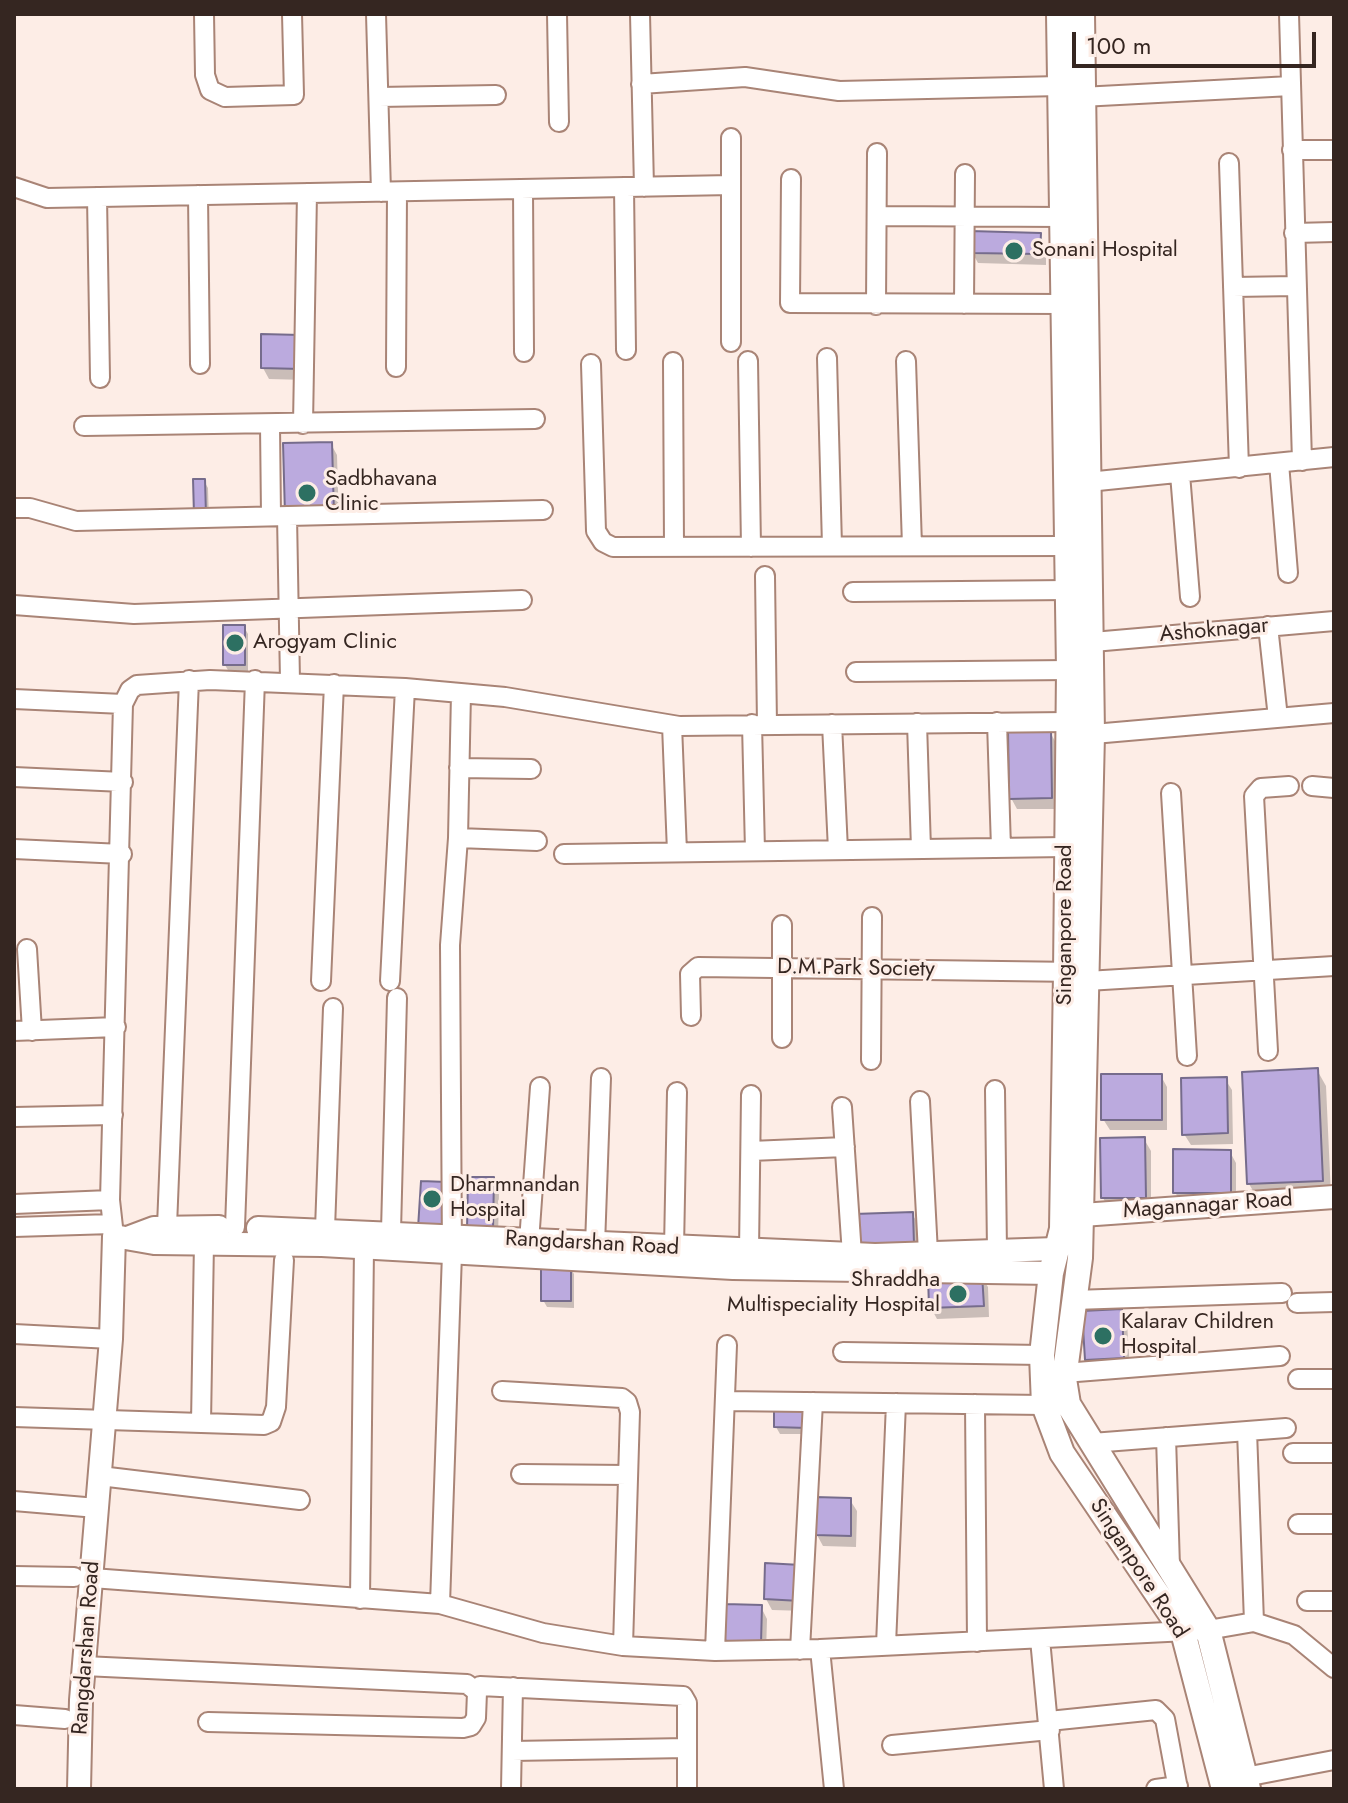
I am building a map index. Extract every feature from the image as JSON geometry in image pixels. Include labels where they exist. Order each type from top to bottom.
[{"type":"main road","name":"Singanpore Road","points":[[1059,14],[1071,92],[1078,483],[1068,546],[1068,590],[1069,670],[1076,731],[1082,1215],[1064,1373],[1068,1404],[1208,1630],[1239,1785]]},
{"type":"main road","name":"Singanpore Road","points":[[1082,14],[1071,92],[1064,217],[1064,304],[1093,642],[1076,731],[1066,847],[1080,975],[1062,1229],[1054,1261],[1042,1355],[1044,1405],[1062,1453],[1183,1632],[1239,1785]]},
{"type":"street","points":[[204,14],[205,75],[210,90],[225,97],[294,95],[292,14]]},
{"type":"street","points":[[376,14],[379,97],[389,192],[396,367]]},
{"type":"street","points":[[557,14],[559,122]]},
{"type":"street","points":[[640,14],[644,187]]},
{"type":"street","points":[[1289,14],[1302,461]]},
{"type":"street","points":[[641,84],[745,77],[839,91],[1071,92],[1291,86]]},
{"type":"street","points":[[379,97],[496,95]]},
{"type":"street","points":[[731,138],[731,342]]},
{"type":"street","points":[[1292,150],[1334,150]]},
{"type":"street","points":[[876,305],[877,153]]},
{"type":"street","points":[[1229,163],[1239,468]]},
{"type":"street","points":[[964,304],[965,174]]},
{"type":"street","points":[[791,179],[790,303],[1064,304]]},
{"type":"street","points":[[14,187],[47,198],[731,185]]},
{"type":"street","points":[[624,187],[626,350]]},
{"type":"street","points":[[523,189],[524,352]]},
{"type":"street","points":[[303,424],[307,193]]},
{"type":"street","points":[[198,195],[200,364]]},
{"type":"street","points":[[97,197],[100,378]]},
{"type":"street","points":[[877,216],[1064,217]]},
{"type":"street","points":[[1294,233],[1334,232]]},
{"type":"street","points":[[1233,287],[1296,286]]},
{"type":"street","points":[[827,358],[832,546]]},
{"type":"street","points":[[748,361],[751,547]]},
{"type":"street","points":[[906,361],[912,546]]},
{"type":"street","points":[[673,362],[674,547]]},
{"type":"street","points":[[591,364],[596,531],[603,542],[613,547],[1068,546]]},
{"type":"street","points":[[84,426],[535,419]]},
{"type":"street","points":[[270,425],[290,608],[290,681]]},
{"type":"street","points":[[1078,483],[1334,457]]},
{"type":"street","points":[[1279,463],[1288,573]]},
{"type":"street","points":[[1180,474],[1190,597]]},
{"type":"street","points":[[14,508],[30,508],[76,521],[543,510]]},
{"type":"street","points":[[755,851],[765,576]]},
{"type":"street","points":[[853,592],[1068,590]]},
{"type":"street","points":[[14,605],[134,614],[522,600]]},
{"type":"street","name":"Ashoknagar","points":[[1093,642],[1334,621]]},
{"type":"street","points":[[1268,626],[1278,718]]},
{"type":"street","points":[[856,672],[1069,670]]},
{"type":"street","points":[[14,1227],[119,1232],[110,1200],[122,854],[123,704],[130,690],[137,685],[189,680],[255,680],[405,688],[461,693],[672,725],[997,722],[1076,731],[1334,713]]},
{"type":"street","points":[[167,1226],[189,680]]},
{"type":"street","points":[[235,1227],[255,680]]},
{"type":"street","points":[[321,981],[334,684]]},
{"type":"street","points":[[391,1231],[394,990],[405,688]]},
{"type":"street","points":[[440,1604],[452,1244],[449,970],[458,838],[461,693]]},
{"type":"street","points":[[14,699],[123,704]]},
{"type":"street","points":[[997,722],[1001,848]]},
{"type":"street","points":[[917,723],[921,849]]},
{"type":"street","points":[[832,724],[838,850]]},
{"type":"street","points":[[672,725],[677,852]]},
{"type":"street","points":[[459,768],[531,769]]},
{"type":"street","points":[[14,777],[123,782]]},
{"type":"street","points":[[1268,1051],[1254,796],[1261,788],[1289,786]]},
{"type":"street","points":[[1312,786],[1334,788]]},
{"type":"street","points":[[1171,793],[1187,1056]]},
{"type":"street","points":[[458,838],[537,841]]},
{"type":"street","points":[[564,854],[1066,847]]},
{"type":"street","points":[[14,849],[122,854]]},
{"type":"street","points":[[871,1060],[872,917]]},
{"type":"street","points":[[782,925],[782,1038]]},
{"type":"street","points":[[27,949],[23,1031],[116,1027]]},
{"type":"street","name":"D.M.Park Society","points":[[691,1016],[690,974],[693,968],[1182,975],[1334,966]]},
{"type":"street","points":[[325,1229],[333,1008]]},
{"type":"street","points":[[595,1245],[601,1078]]},
{"type":"street","points":[[529,1242],[540,1087]]},
{"type":"street","points":[[995,1090],[997,1251]]},
{"type":"street","points":[[674,1248],[677,1092]]},
{"type":"street","points":[[749,1251],[751,1095]]},
{"type":"street","points":[[920,1101],[928,1253]]},
{"type":"street","points":[[842,1107],[852,1255]]},
{"type":"street","points":[[14,1117],[113,1115]]},
{"type":"street","points":[[751,1151],[845,1147]]},
{"type":"street","name":"Magannagar Road","points":[[1082,1215],[1334,1197]]},
{"type":"street","points":[[14,1204],[110,1200]]},
{"type":"street","name":"Rangdarshan Road","points":[[119,1232],[167,1226],[391,1231],[452,1244],[733,1268],[1054,1261]]},
{"type":"street","name":"Rangdarshan Road","points":[[119,1232],[154,1243],[364,1248],[529,1242],[852,1255],[997,1251],[1054,1261]]},
{"type":"street","name":"Rangdarshan Road","points":[[79,1789],[84,1666],[83,1577],[97,1508],[119,1232]]},
{"type":"street","points":[[201,1423],[204,1242]]},
{"type":"street","points":[[360,1599],[364,1248]]},
{"type":"street","points":[[14,1417],[264,1425],[275,1416],[284,1260]]},
{"type":"street","points":[[1074,1300],[1290,1298],[1334,1302]]},
{"type":"street","points":[[14,1334],[111,1339]]},
{"type":"street","points":[[715,1651],[727,1345]]},
{"type":"street","points":[[843,1352],[1042,1355]]},
{"type":"street","points":[[1064,1373],[1280,1356]]},
{"type":"street","points":[[1298,1379],[1334,1379]]},
{"type":"street","points":[[502,1391],[622,1398],[630,1412],[623,1646]]},
{"type":"street","points":[[725,1401],[1044,1405]]},
{"type":"street","points":[[800,1650],[813,1402]]},
{"type":"street","points":[[886,1645],[896,1403]]},
{"type":"street","points":[[975,1404],[977,1642]]},
{"type":"street","points":[[1092,1443],[1286,1428]]},
{"type":"street","points":[[1247,1431],[1254,1622]]},
{"type":"street","points":[[1166,1437],[1170,1569]]},
{"type":"street","points":[[1293,1453],[1334,1453]]},
{"type":"street","points":[[521,1474],[628,1475]]},
{"type":"street","points":[[100,1476],[300,1500]]},
{"type":"street","points":[[14,1501],[97,1508]]},
{"type":"street","points":[[1298,1524],[1334,1524]]},
{"type":"street","points":[[14,1576],[83,1577],[440,1604],[543,1633],[623,1646],[715,1651],[800,1650],[1183,1632],[1254,1622],[1294,1635],[1334,1668]]},
{"type":"street","points":[[1307,1601],[1334,1601]]},
{"type":"street","points":[[1040,1639],[1054,1789]]},
{"type":"street","points":[[820,1649],[834,1789]]},
{"type":"street","points":[[84,1666],[467,1684],[477,1692],[476,1718],[471,1726],[463,1728],[208,1722]]},
{"type":"street","points":[[480,1686],[683,1696],[687,1703],[687,1789]]},
{"type":"street","points":[[511,1789],[513,1687]]},
{"type":"street","points":[[892,1745],[1156,1710],[1165,1719],[1178,1788],[1156,1789]]},
{"type":"street","points":[[14,1715],[65,1719]]},
{"type":"street","points":[[512,1751],[687,1748]]},
{"type":"street","points":[[1239,1785],[1334,1760]]},
{"type":"building","points":[[970,231],[1041,233],[1040,254],[970,253]]},
{"type":"building","points":[[261,334],[301,335],[301,369],[261,368]]},
{"type":"building","points":[[332,442],[334,514],[285,515],[283,443]]},
{"type":"building","points":[[193,479],[205,479],[206,515],[194,515]]},
{"type":"building","points":[[223,625],[245,625],[245,665],[223,665]]},
{"type":"building","points":[[1008,730],[1051,730],[1052,798],[1009,799]]},
{"type":"building","points":[[1318,1068],[1323,1181],[1247,1184],[1242,1072]]},
{"type":"building","points":[[1101,1074],[1162,1074],[1162,1120],[1101,1120]]},
{"type":"building","points":[[1227,1077],[1228,1133],[1182,1135],[1181,1078]]},
{"type":"building","points":[[1145,1137],[1146,1198],[1101,1198],[1100,1138]]},
{"type":"building","points":[[1173,1149],[1231,1150],[1231,1193],[1173,1193]]},
{"type":"building","points":[[468,1177],[494,1177],[493,1230],[467,1230]]},
{"type":"building","points":[[421,1181],[447,1182],[445,1229],[418,1228]]},
{"type":"building","points":[[913,1212],[914,1244],[855,1246],[854,1214]]},
{"type":"building","points":[[541,1264],[571,1265],[571,1301],[541,1301]]},
{"type":"building","points":[[982,1274],[984,1306],[929,1308],[928,1276]]},
{"type":"building","points":[[1122,1309],[1124,1358],[1085,1360],[1082,1311]]},
{"type":"building","points":[[774,1406],[807,1407],[807,1428],[774,1427]]},
{"type":"building","points":[[815,1497],[851,1498],[851,1536],[815,1535]]},
{"type":"building","points":[[765,1563],[801,1565],[800,1601],[764,1599]]},
{"type":"building","points":[[725,1604],[762,1605],[761,1644],[723,1643]]},
{"type":"place","name":"Sonani Hospital","points":[[1014,251]]},
{"type":"place","name":"Sadbhavana Clinic","points":[[307,493]]},
{"type":"place","name":"Arogyam Clinic","points":[[235,643]]},
{"type":"place","name":"Dharmnandan Hospital","points":[[432,1199]]},
{"type":"place","name":"Shraddha Multispeciality Hospital","points":[[958,1294]]},
{"type":"place","name":"Kalarav Children Hospital","points":[[1103,1336]]}]
